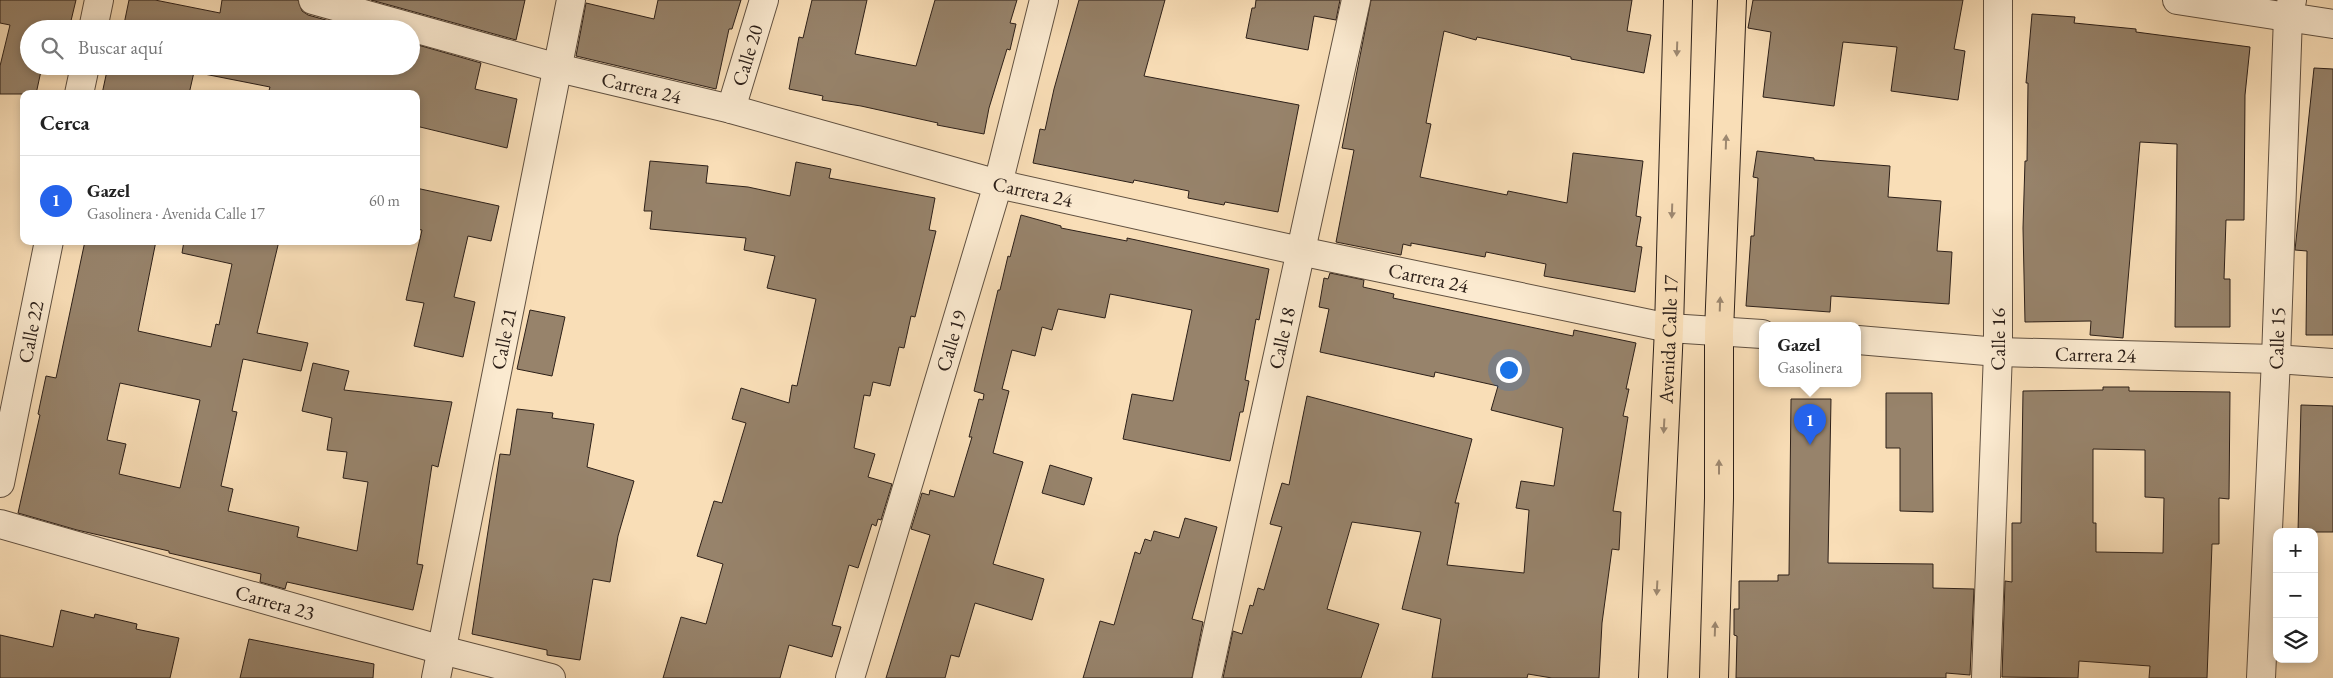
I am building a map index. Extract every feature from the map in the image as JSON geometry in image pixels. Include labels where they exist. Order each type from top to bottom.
[{"type":"main road","name":"Avenida Calle 17","points":[[1653,678],[1669,328],[1678,0]]},
{"type":"main road","points":[[1714,678],[1719,498],[1719,332],[1732,0]]},
{"type":"street","points":[[95,20],[98,0]]},
{"type":"street","name":"Carrera 24","points":[[313,0],[385,20]]},
{"type":"street","name":"Calle 21","points":[[436,678],[572,0]]},
{"type":"street","name":"Calle 20","points":[[731,109],[764,0]]},
{"type":"street","name":"Calle 19","points":[[850,678],[998,184],[1044,0]]},
{"type":"street","name":"Calle 18","points":[[1207,678],[1356,0]]},
{"type":"street","name":"Calle 16","points":[[1986,678],[1998,352],[1998,0]]},
{"type":"street","points":[[2176,0],[2290,8],[2333,24]]},
{"type":"street","name":"Calle 15","points":[[2260,678],[2276,358],[2290,8]]},
{"type":"street","name":"Carrera 24","points":[[420,30],[558,68],[731,109],[998,184],[1300,251],[1669,328],[1759,334]]},
{"type":"street","points":[[80,90],[83,75]]},
{"type":"street","name":"Calle 22","points":[[0,483],[48,245]]},
{"type":"street","name":"Carrera 24","points":[[1861,340],[1998,352],[2276,358],[2333,363]]},
{"type":"street","name":"Carrera 23","points":[[0,524],[442,650],[551,678]]},
{"type":"building","points":[[0,0],[76,0],[71,20],[20,20],[20,75],[40,75],[37,90],[20,90],[20,94],[0,94],[0,66],[10,25],[0,23]]},
{"type":"building","points":[[129,0],[155,0],[220,13],[222,0],[298,0],[302,11],[308,15],[326,20],[125,20]]},
{"type":"building","points":[[371,0],[525,0],[516,40]]},
{"type":"building","points":[[658,0],[741,0],[732,29],[729,29],[716,89],[576,56],[586,3],[654,19]]},
{"type":"building","points":[[812,0],[867,0],[855,54],[916,66],[935,0],[1017,0],[1010,23],[1016,24],[1010,50],[1007,49],[989,108],[984,134],[937,125],[938,123],[861,106],[822,100],[823,96],[789,89],[799,37],[803,38]]},
{"type":"building","points":[[1079,0],[1165,0],[1144,76],[1299,105],[1278,212],[1225,202],[1224,205],[1188,198],[1189,191],[1134,180],[1133,183],[1033,163],[1040,129],[1045,130],[1054,89]]},
{"type":"building","points":[[1256,0],[1340,0],[1336,20],[1314,16],[1308,50],[1246,38],[1252,8],[1255,8]]},
{"type":"building","points":[[1371,0],[1632,0],[1627,31],[1651,35],[1644,73],[1571,59],[1571,57],[1477,37],[1476,40],[1444,31],[1426,123],[1431,124],[1420,177],[1507,195],[1508,191],[1567,203],[1573,153],[1643,161],[1636,216],[1641,217],[1636,246],[1642,247],[1635,292],[1544,276],[1546,264],[1486,252],[1485,257],[1411,243],[1411,246],[1403,244],[1401,255],[1336,242],[1354,150],[1342,148]]},
{"type":"building","points":[[1753,0],[1963,0],[1954,49],[1965,51],[1958,100],[1891,91],[1897,47],[1843,42],[1834,106],[1763,97],[1771,32],[1748,28]]},
{"type":"building","points":[[2032,14],[2075,17],[2074,23],[2136,29],[2136,32],[2250,47],[2245,95],[2244,220],[2226,220],[2224,279],[2230,279],[2230,327],[2175,327],[2177,144],[2140,142],[2123,338],[2090,335],[2091,321],[2025,322],[2023,228],[2025,161],[2027,161],[2028,83],[2026,83]]},
{"type":"building","points":[[420,46],[481,63],[475,89],[517,99],[507,148],[420,127],[420,90],[269,90],[270,87],[209,75],[420,75]]},
{"type":"building","points":[[2314,68],[2333,69],[2333,335],[2306,335],[2307,251],[2295,250]]},
{"type":"building","points":[[106,75],[193,75],[190,90],[103,90]]},
{"type":"building","points":[[1757,151],[1814,158],[1814,160],[1890,166],[1888,197],[1941,201],[1937,251],[1952,252],[1949,304],[1831,296],[1830,312],[1746,306],[1751,236],[1754,236],[1758,178],[1753,177]]},
{"type":"building","points":[[650,161],[708,166],[706,183],[748,187],[790,196],[796,162],[831,169],[829,178],[935,198],[929,230],[936,231],[915,317],[911,316],[904,348],[899,347],[890,386],[873,382],[870,396],[864,395],[854,448],[875,454],[868,477],[892,484],[881,520],[878,519],[876,526],[872,524],[858,568],[849,565],[832,625],[841,627],[832,657],[789,645],[780,678],[663,678],[681,617],[706,624],[723,564],[697,556],[714,501],[722,503],[746,423],[732,419],[741,388],[789,403],[792,385],[797,386],[816,299],[767,288],[775,256],[744,250],[746,238],[650,229],[652,211],[644,211]]},
{"type":"building","points":[[420,189],[499,206],[491,241],[468,236],[454,297],[475,302],[463,357],[414,346],[424,303],[406,300],[422,230],[420,230]]},
{"type":"building","points":[[1021,215],[1061,226],[1061,228],[1127,241],[1127,238],[1269,269],[1259,320],[1256,319],[1245,380],[1249,381],[1243,412],[1240,412],[1230,461],[1123,439],[1132,394],[1173,401],[1192,310],[1110,294],[1105,318],[1058,309],[1052,330],[1042,327],[1035,356],[1012,350],[1002,389],[1009,391],[993,453],[1023,462],[993,564],[1044,579],[1032,620],[975,603],[959,657],[951,655],[945,678],[886,678],[930,535],[911,529],[922,493],[929,495],[930,490],[954,497],[972,437],[969,437],[979,399],[983,400],[984,394],[974,391],[998,290],[1000,290]]},
{"type":"building","points":[[84,245],[155,245],[138,331],[211,347],[216,324],[219,325],[232,264],[182,253],[183,245],[278,245],[257,333],[308,343],[301,371],[243,359],[232,411],[237,412],[221,486],[233,489],[228,511],[299,527],[297,537],[357,551],[368,482],[343,478],[347,452],[327,450],[332,418],[302,411],[313,363],[349,371],[344,390],[452,402],[438,467],[432,465],[417,564],[423,565],[413,610],[287,582],[285,589],[260,582],[261,574],[77,530],[18,513],[40,415],[38,414],[46,376],[56,378]],"holes":[[[120,383],[200,400],[180,488],[119,474],[126,444],[107,440]]]},
{"type":"building","points":[[1330,273],[1364,280],[1363,287],[1394,294],[1393,298],[1573,336],[1574,330],[1636,343],[1626,389],[1629,389],[1623,416],[1628,417],[1613,511],[1621,512],[1619,550],[1612,549],[1602,623],[1599,678],[1552,678],[1528,674],[1527,678],[1432,678],[1441,619],[1402,609],[1421,532],[1352,522],[1327,609],[1379,624],[1361,678],[1223,678],[1233,631],[1242,634],[1250,605],[1253,606],[1258,588],[1264,590],[1282,527],[1270,524],[1282,483],[1289,485],[1307,396],[1472,439],[1455,503],[1459,503],[1447,565],[1524,573],[1529,510],[1516,508],[1521,481],[1554,486],[1563,428],[1491,410],[1498,386],[1435,372],[1434,377],[1320,352],[1329,309],[1319,307],[1324,278],[1328,279]]},
{"type":"building","points":[[530,310],[565,317],[552,376],[517,369]]},
{"type":"building","points":[[2103,387],[2129,387],[2129,391],[2230,392],[2229,499],[2219,498],[2219,544],[2212,544],[2207,678],[2149,678],[2150,666],[2079,661],[2078,678],[2002,677],[2005,581],[2012,582],[2012,523],[2021,523],[2023,391],[2103,390]],"holes":[[[2093,449],[2145,450],[2145,497],[2164,498],[2163,553],[2096,552],[2096,523],[2093,523]]]},
{"type":"building","points":[[1886,393],[1932,393],[1933,512],[1900,511],[1900,448],[1886,448]]},
{"type":"building","points":[[1791,399],[1831,399],[1828,563],[1933,564],[1933,588],[1974,589],[1970,675],[1946,673],[1946,678],[1736,678],[1737,636],[1734,635],[1734,609],[1739,609],[1739,581],[1778,581],[1778,575],[1789,575]]},
{"type":"building","points":[[2301,405],[2333,406],[2333,532],[2318,532],[2318,528],[2298,528]]},
{"type":"building","points":[[517,409],[553,413],[552,418],[594,424],[587,467],[634,481],[618,536],[610,582],[593,579],[580,660],[547,655],[547,650],[472,634],[500,454],[510,455]]},
{"type":"building","points":[[1050,465],[1092,478],[1084,505],[1042,493]]},
{"type":"building","points":[[1185,518],[1217,527],[1192,619],[1203,622],[1192,678],[1083,678],[1100,621],[1114,625],[1135,552],[1140,554],[1145,539],[1151,541],[1154,531],[1179,538]]},
{"type":"building","points":[[61,610],[94,618],[95,614],[137,624],[136,629],[179,638],[170,678],[0,678],[0,635],[53,647]]},
{"type":"building","points":[[249,639],[374,664],[373,678],[240,678]]},
{"type":"place","name":"Gazel","points":[[1810,445]]}]
